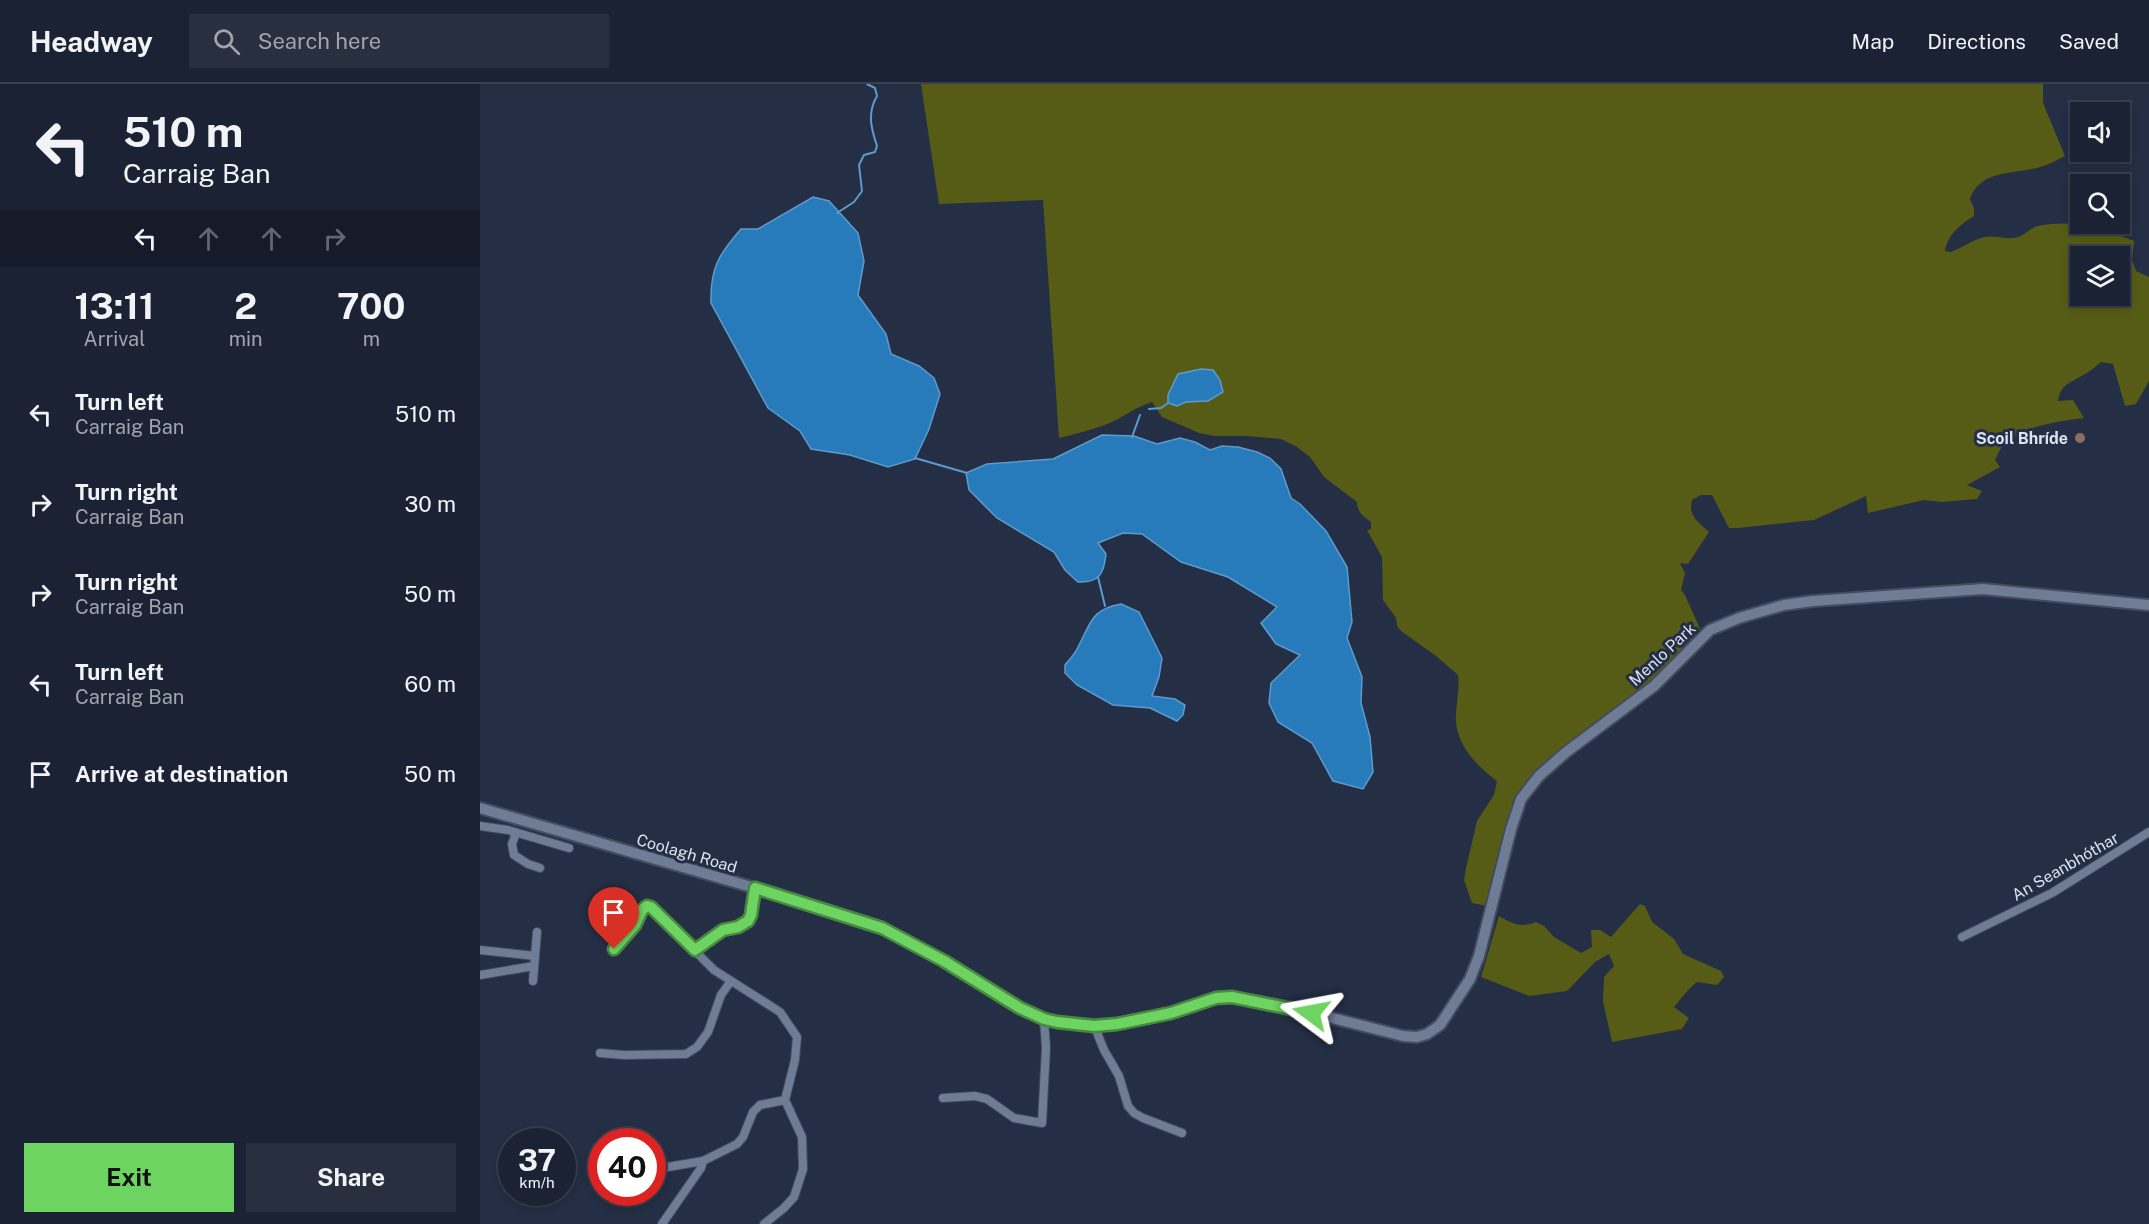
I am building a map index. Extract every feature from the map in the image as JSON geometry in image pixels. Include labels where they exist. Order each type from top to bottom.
[{"type":"street","name":"Menlo Park","points":[[1427,1034],[1440,1025],[1470,979],[1479,956],[1511,829],[1521,799],[1539,776],[1565,753],[1654,686],[1710,630],[1739,618],[1794,604],[1983,589],[2149,605]]},
{"type":"street","name":"Coolagh Road","points":[[480,808],[858,920],[898,935],[1020,1008],[1044,1019],[1094,1026],[1117,1024],[1146,1019],[1216,998],[1232,997],[1293,1008],[1403,1036],[1417,1037],[1427,1034]]},
{"type":"street","points":[[480,826],[516,833],[569,848]]},
{"type":"street","name":"An Seanbhóthar","points":[[1962,937],[2052,893],[2149,832]]},
{"type":"street","points":[[516,833],[512,844],[514,855],[540,868]]},
{"type":"street","points":[[695,950],[723,930],[738,927],[748,921],[755,888]]},
{"type":"street","points":[[614,949],[635,925],[642,910],[647,906],[651,907],[714,970],[780,1012],[797,1037],[795,1060],[785,1100],[802,1137],[803,1169],[794,1197],[765,1224]]},
{"type":"street","points":[[533,981],[537,932]]},
{"type":"street","points":[[480,950],[535,956]]},
{"type":"street","points":[[480,975],[534,966]]},
{"type":"street","points":[[600,1053],[686,1054],[697,1047],[708,1032],[721,995],[730,981]]},
{"type":"street","points":[[943,1098],[975,1096],[987,1100],[1014,1118],[1042,1123],[1046,1048],[1044,1019]]},
{"type":"street","points":[[1094,1026],[1119,1076],[1128,1106],[1143,1118],[1182,1133]]},
{"type":"street","points":[[666,1167],[703,1161],[737,1144],[743,1137],[753,1112],[760,1105],[785,1100]]},
{"type":"street","points":[[662,1224],[703,1161]]},
{"type":"green space","points":[[921,84],[2043,84],[2043,103],[2065,156],[2046,165],[2001,174],[1982,182],[1970,199],[1974,208],[1974,216],[1952,235],[1945,251],[1951,252],[1985,237],[2017,237],[2035,227],[2051,224],[2070,224],[2070,234],[2115,234],[2134,241],[2132,260],[2136,271],[2149,277],[2149,381],[2136,404],[2125,406],[2113,364],[2101,362],[2067,384],[2061,391],[2058,401],[2073,400],[2084,418],[2042,425],[2011,438],[1995,460],[2000,467],[1967,485],[1982,491],[1977,499],[1942,502],[1924,500],[1868,513],[1866,496],[1814,520],[1738,528],[1729,528],[1712,495],[1701,495],[1692,500],[1693,515],[1709,532],[1688,564],[1680,563],[1685,573],[1681,590],[1701,631],[1654,686],[1608,720],[1521,799],[1492,907],[1472,903],[1464,880],[1477,821],[1494,795],[1497,781],[1476,763],[1461,740],[1456,722],[1458,675],[1401,631],[1397,626],[1396,618],[1383,600],[1382,557],[1367,530],[1371,529],[1371,522],[1359,511],[1357,502],[1324,477],[1310,457],[1281,439],[1215,436],[1199,433],[1162,417],[1152,402],[1105,425],[1059,438],[1043,200],[939,204]],"holes":[[[1201,369],[1208,401],[1186,402],[1178,374]]]},
{"type":"green space","points":[[1640,904],[1645,906],[1652,922],[1674,939],[1683,954],[1721,971],[1724,977],[1717,985],[1697,982],[1674,1007],[1689,1018],[1682,1029],[1612,1042],[1603,1001],[1604,977],[1614,966],[1609,954],[1595,962],[1567,991],[1529,996],[1481,977],[1499,916],[1517,924],[1526,925],[1536,922],[1544,926],[1554,937],[1581,953],[1592,947],[1591,930],[1600,930],[1611,937]]},
{"type":"water","points":[[813,197],[829,201],[858,233],[864,261],[858,295],[886,334],[891,354],[919,366],[934,378],[940,394],[929,429],[915,459],[888,467],[850,455],[811,449],[800,431],[768,408],[711,303],[712,280],[717,262],[741,229],[758,229]]},
{"type":"water","points":[[1201,369],[1213,370],[1220,380],[1223,392],[1208,401],[1186,402],[1177,406],[1168,403],[1168,395],[1178,374]]},
{"type":"water","points":[[1102,435],[1134,436],[1157,444],[1180,438],[1195,442],[1210,450],[1222,446],[1238,447],[1270,458],[1281,469],[1291,498],[1300,504],[1326,531],[1347,567],[1352,622],[1347,638],[1362,677],[1361,703],[1370,737],[1373,772],[1363,789],[1333,781],[1312,743],[1278,722],[1269,703],[1271,683],[1300,655],[1276,644],[1261,623],[1277,607],[1228,577],[1181,562],[1142,534],[1123,533],[1098,543],[1106,554],[1102,572],[1096,579],[1078,582],[1065,570],[1054,552],[997,518],[969,490],[966,473],[987,464],[1053,459]]},
{"type":"water","points":[[1121,604],[1139,612],[1162,658],[1159,677],[1152,696],[1175,699],[1185,705],[1183,715],[1177,721],[1150,708],[1113,705],[1077,685],[1065,673],[1065,665],[1098,613]]},
{"type":"waterway","points":[[837,213],[854,202],[862,191],[859,165],[864,155],[875,152],[877,146],[871,121],[872,108],[877,96],[875,88],[867,84]]},
{"type":"waterway","points":[[1149,409],[1161,408],[1168,403]]},
{"type":"waterway","points":[[1132,437],[1140,415]]},
{"type":"waterway","points":[[915,458],[967,473]]},
{"type":"waterway","points":[[1098,577],[1105,606]]},
{"type":"place","name":"Scoil Bhríde","points":[[2080,438]]},
{"type":"route","points":[[614,949],[635,925],[642,910],[647,906],[651,907],[695,950],[723,930],[738,927],[748,921],[755,888],[882,928],[944,961],[1020,1008],[1057,1022],[1094,1026],[1117,1024],[1171,1013],[1216,998],[1232,997],[1311,1013]]}]
